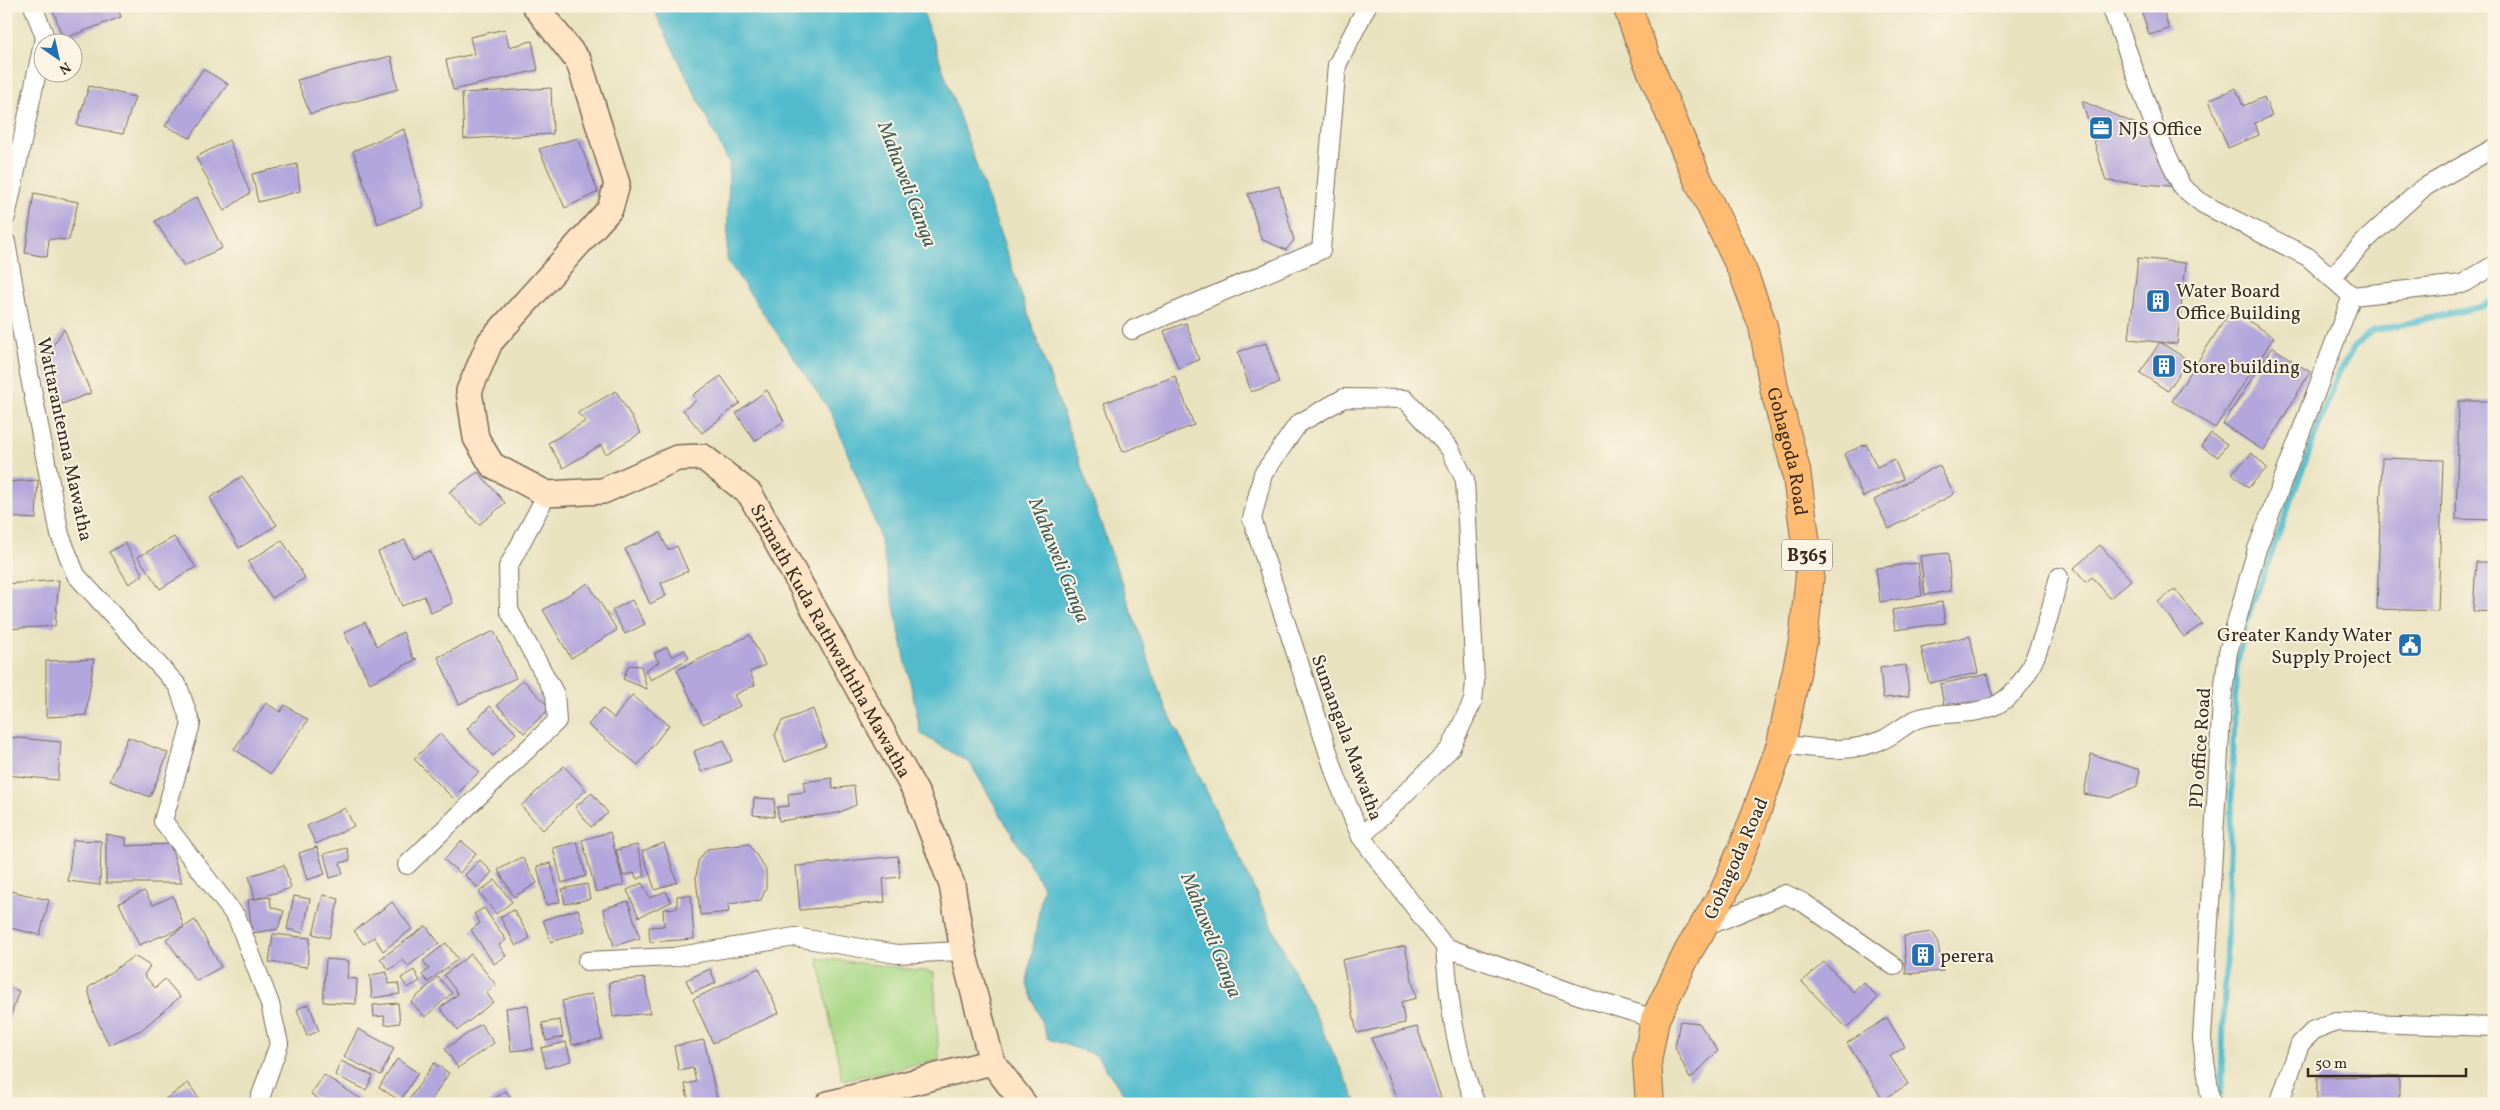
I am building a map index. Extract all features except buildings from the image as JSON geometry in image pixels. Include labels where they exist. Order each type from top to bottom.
[{"type":"main road","name":"Gohagoda Road","points":[[1627,6],[1671,116],[1752,294],[1763,326],[1774,388],[1796,470],[1810,574],[1802,641],[1781,744],[1748,838],[1723,894],[1705,927],[1689,950],[1655,1020],[1648,1062],[1650,1104]]},
{"type":"street","points":[[32,6],[43,32]]},
{"type":"street","points":[[406,865],[558,721],[555,694],[510,610],[508,567],[547,494],[492,465],[476,438],[469,391],[490,342],[610,209],[617,184],[579,62],[535,6]]},
{"type":"street","points":[[1132,330],[1321,250],[1337,65],[1367,6]]},
{"type":"street","points":[[2111,6],[2157,134],[2182,187],[2203,204],[2308,257],[2352,296],[2462,284],[2494,265]]},
{"type":"street","points":[[6,217],[35,82]]},
{"type":"street","points":[[2331,278],[2366,240],[2423,188],[2494,148]]},
{"type":"street","name":"Wattarantenna Mawatha","points":[[6,242],[28,373],[64,543],[76,574],[178,686],[191,724],[163,821],[237,918],[270,1004],[279,1044],[258,1104]]},
{"type":"street","name":"PD office Road","points":[[2210,1104],[2202,1038],[2222,701],[2228,652],[2257,549],[2352,296]]},
{"type":"street","name":"Sumangala Mawatha","points":[[1362,837],[1450,749],[1473,702],[1475,688],[1465,480],[1450,449],[1405,399],[1344,398],[1298,424],[1263,474],[1252,519],[1337,779],[1362,837],[1445,948]]},
{"type":"street","name":"Srimath Kuda Rathwaththa Mawatha","points":[[547,494],[603,491],[677,458],[703,457],[750,494],[918,796],[952,885],[963,952],[992,1062],[1024,1104]]},
{"type":"street","points":[[1781,744],[1852,750],[1884,740],[1916,719],[1992,707],[2003,700],[2021,682],[2040,651],[2059,577]]},
{"type":"street","points":[[1705,927],[1785,894],[1812,908],[1894,966]]},
{"type":"street","points":[[587,961],[673,956],[795,936],[897,954],[963,952]]},
{"type":"street","points":[[1476,1104],[1468,1085],[1447,990],[1445,948],[1655,1020]]},
{"type":"street","points":[[2279,1104],[2300,1044],[2314,1030],[2336,1022],[2494,1027]]},
{"type":"street","points":[[828,1104],[992,1062]]},
{"type":"green space","points":[[818,958],[934,972],[939,1060],[842,1080]]},
{"type":"water","name":"Mahaweli Ganga","points":[[652,6],[921,6],[1162,699],[1358,1104],[1131,1104],[1096,1055],[1048,1039],[1027,984],[1043,887],[970,763],[921,734],[878,530],[832,414],[727,260],[729,163]]},
{"type":"waterway","points":[[2221,1093],[2236,671],[2246,622],[2337,376],[2354,347],[2372,331],[2480,307],[2494,300]]},
{"type":"place","name":"NJS Office","points":[[2101,128]]},
{"type":"place","name":"Water Board Office Building","points":[[2158,301]]},
{"type":"place","name":"Store building","points":[[2164,366]]},
{"type":"place","name":"Greater Kandy Water Supply Project","points":[[2410,645]]},
{"type":"place","name":"perera","points":[[1923,955]]}]
